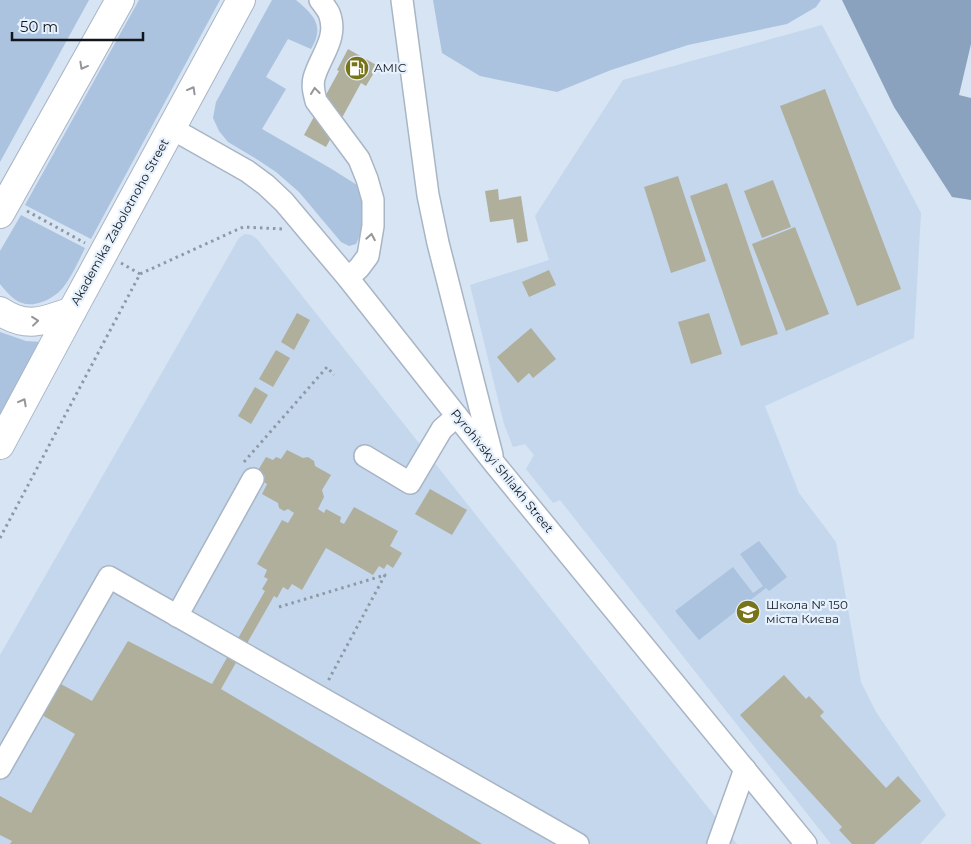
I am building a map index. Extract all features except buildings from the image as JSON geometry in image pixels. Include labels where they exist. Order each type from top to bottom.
[{"type":"highway","points":[[4,208],[120,0]]},
{"type":"highway","name":"Akademika Zabolotnoho Street","points":[[0,445],[241,0]]},
{"type":"highway","points":[[0,311],[8,316],[28,322],[49,320],[72,311]]},
{"type":"street","points":[[320,0],[329,14],[332,29],[329,46],[314,78],[313,90],[316,101],[359,159],[373,200],[373,226],[368,256],[348,278]]},
{"type":"street","points":[[402,0],[428,195],[438,243],[494,463]]},
{"type":"street","name":"Pyrohivskyi Shliakh Street","points":[[171,128],[247,171],[266,185],[308,229],[494,463],[806,844]]},
{"type":"street","points":[[364,456],[410,483],[442,429],[458,416]]},
{"type":"street","points":[[177,616],[253,479]]},
{"type":"street","points":[[0,768],[110,577],[578,844]]},
{"type":"street","points":[[718,844],[745,769]]},
{"type":"path","points":[[4,208],[103,252],[140,274]]},
{"type":"path","points":[[0,538],[140,274],[243,227],[308,229]]},
{"type":"path","points":[[253,479],[240,466],[327,367],[334,375]]},
{"type":"path","points":[[279,607],[385,575],[319,696]]},
{"type":"shaded area","points":[[0,0],[89,0],[0,162]]},
{"type":"shaded area","points":[[139,0],[220,0],[91,239],[25,205]]},
{"type":"shaded area","points":[[272,0],[296,0],[316,22],[317,34],[311,49],[288,39],[266,77],[286,89],[262,129],[357,185],[363,195],[363,213],[361,233],[356,244],[349,246],[341,242],[299,192],[276,172],[228,142],[219,131],[213,118],[216,102]]},
{"type":"shaded area","points":[[433,0],[821,0],[816,7],[787,24],[688,45],[611,70],[557,92],[480,76],[442,53]]},
{"type":"shaded area","points":[[842,0],[971,0],[971,44],[959,95],[971,98],[971,200],[952,197],[894,107]]},
{"type":"shaded area","points":[[822,25],[921,213],[914,338],[765,406],[799,493],[836,542],[861,682],[876,712],[946,815],[920,844],[831,844],[560,500],[553,503],[526,469],[534,455],[525,444],[513,447],[504,424],[470,285],[549,260],[535,216],[623,80]]},
{"type":"shaded area","points":[[21,215],[85,248],[63,288],[46,300],[35,304],[18,301],[0,284],[0,251]]},
{"type":"shaded area","points":[[245,234],[257,239],[737,844],[0,844],[0,655],[239,238]]},
{"type":"shaded area","points":[[0,332],[26,341],[42,342],[0,419]]},
{"type":"shaded area","points":[[759,541],[787,577],[769,591],[766,588],[699,640],[675,611],[733,567],[753,593],[763,586],[740,554]]},
{"type":"place","name":"AMIC","points":[[357,68]]},
{"type":"place","name":"Школа № 150 міста Києва","points":[[748,612]]}]
